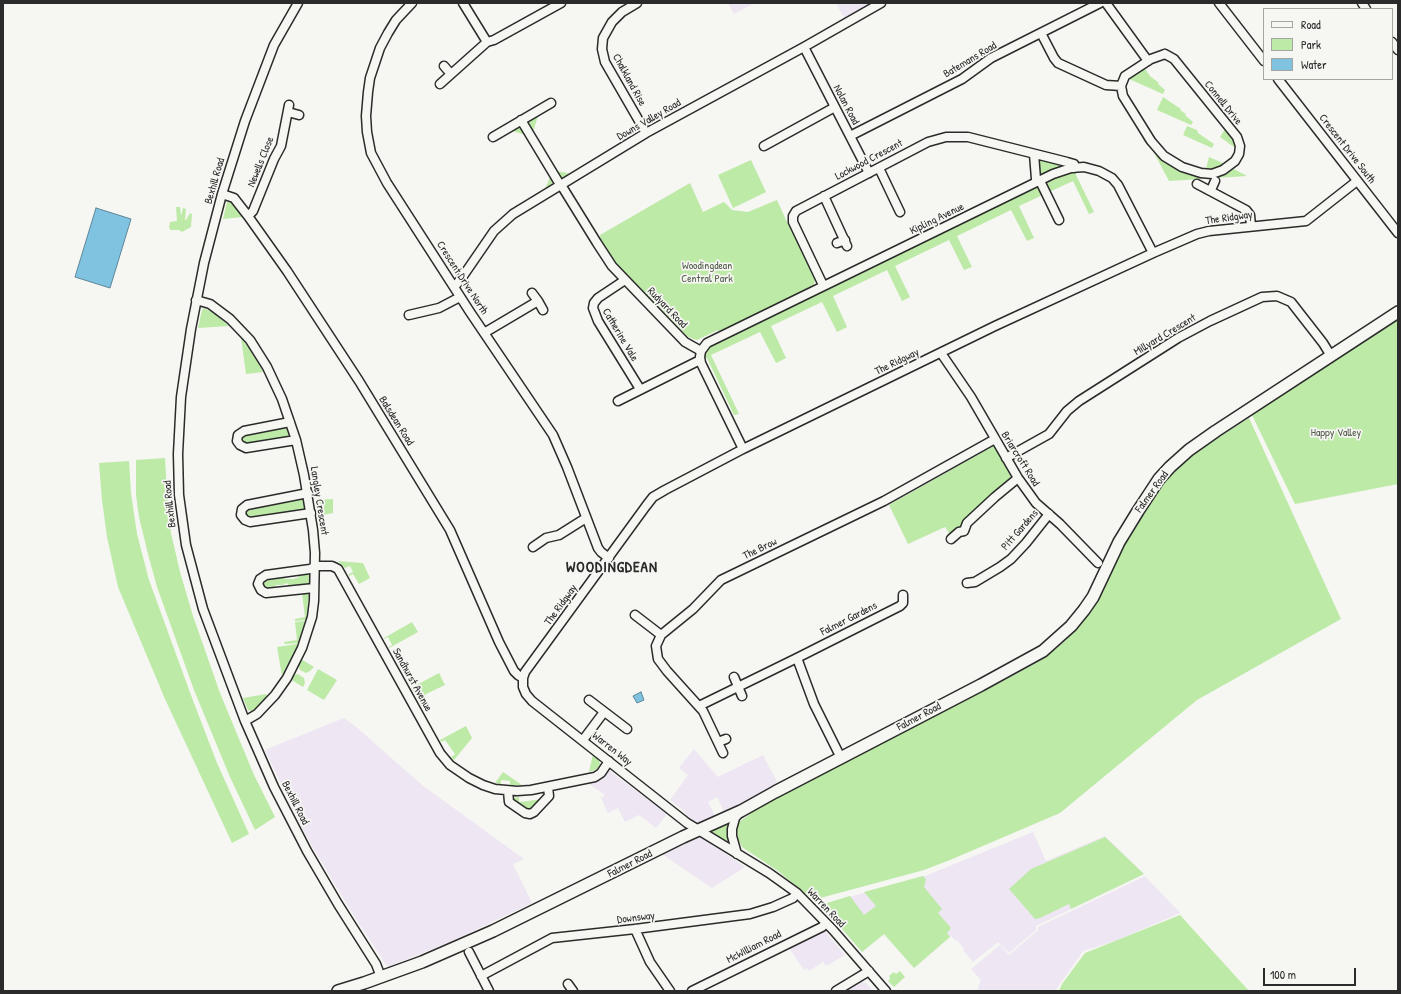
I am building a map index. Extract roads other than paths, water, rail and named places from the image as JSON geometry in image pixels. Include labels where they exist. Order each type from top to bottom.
[{"type":"main road","name":"Falmer Road","points":[[338,991],[381,977],[451,950],[493,931],[698,830],[741,811],[1023,663],[1043,651],[1071,626],[1084,610],[1119,542],[1159,479],[1170,467],[1206,439],[1398,312]]},
{"type":"street","name":"Bexhill Road","points":[[298,3],[280,33],[266,65],[245,121],[222,194],[196,300],[182,388],[179,428],[178,478],[186,545],[204,609],[244,721],[274,787],[307,852],[376,964],[381,977]]},
{"type":"street","name":"Crescent Drive North","points":[[412,3],[401,14],[388,33],[374,64],[366,104],[368,137],[371,153],[384,178],[460,297],[555,439],[598,548],[609,558]]},
{"type":"street","points":[[463,3],[487,42]]},
{"type":"street","points":[[440,84],[487,42],[494,40],[561,3]]},
{"type":"street","name":"Chalkland Rise","points":[[637,3],[619,15],[612,22],[603,38],[602,50],[605,62],[646,133]]},
{"type":"street","name":"Downs Valley Road","points":[[454,287],[499,226],[513,214],[646,133],[804,47],[881,3]]},
{"type":"street","name":"Batemans Road","points":[[850,136],[962,79],[991,58],[1100,3]]},
{"type":"street","points":[[1106,3],[1148,61]]},
{"type":"street","points":[[1218,3],[1263,60]]},
{"type":"street","points":[[1041,33],[1058,63],[1106,85],[1120,86]]},
{"type":"street","name":"Nolan Road","points":[[804,47],[869,173]]},
{"type":"street","name":"Connell Drive","points":[[1165,54],[1174,59],[1232,130],[1238,140],[1240,148],[1238,157],[1230,166],[1217,173],[1204,174],[1182,167],[1164,156],[1151,141],[1128,106],[1120,86],[1123,78],[1148,61],[1165,54]]},
{"type":"street","points":[[444,66],[451,74]]},
{"type":"street","name":"Crescent Drive South","points":[[1279,80],[1398,233]]},
{"type":"street","points":[[493,137],[551,103]]},
{"type":"street","points":[[764,146],[776,144],[835,107]]},
{"type":"street","name":"Newells Close","points":[[248,216],[253,211],[274,159],[281,146],[288,109],[299,115]]},
{"type":"street","name":"Rudyard Road","points":[[521,120],[612,266],[685,342],[701,351]]},
{"type":"street","name":"Lockwood Crescent","points":[[823,285],[793,221],[794,214],[797,210],[928,142],[952,136],[968,137],[1074,164],[1074,168]]},
{"type":"street","points":[[1034,154],[1036,179],[1059,220]]},
{"type":"street","points":[[879,168],[900,212]]},
{"type":"street","name":"Kipling Avenue","points":[[701,351],[705,344],[710,341],[823,285],[1061,171],[1074,168],[1098,170],[1108,175],[1115,181],[1153,253]]},
{"type":"street","points":[[1211,190],[1215,181]]},
{"type":"street","name":"The Ridgway","points":[[523,678],[527,669],[653,497],[673,485],[743,449],[1045,302],[1153,253],[1197,234],[1209,231],[1306,221],[1357,181]]},
{"type":"street","points":[[1197,184],[1211,190],[1246,210],[1250,215],[1251,226]]},
{"type":"street","name":"Balsdean Road","points":[[222,194],[234,198],[248,216],[329,333],[441,515],[455,541],[499,642],[514,671],[523,678]]},
{"type":"street","points":[[824,196],[843,243]]},
{"type":"street","name":"Catherine Vale","points":[[625,280],[596,300],[593,305],[593,311],[640,390]]},
{"type":"street","points":[[532,293],[543,310]]},
{"type":"street","name":"Millyard Crescent","points":[[1006,458],[1049,434],[1067,411],[1079,402],[1178,338],[1262,296],[1277,296],[1291,302],[1331,356]]},
{"type":"street","points":[[415,316],[439,308],[460,297]]},
{"type":"street","name":"Langley Crescent","points":[[196,300],[206,302],[214,306],[230,319],[250,340],[265,363],[274,381],[296,440],[311,513],[315,567],[312,617],[306,636],[298,659],[283,683],[266,706],[257,714],[244,721]]},
{"type":"street","points":[[484,333],[538,301]]},
{"type":"street","points":[[701,351],[700,360],[743,449]]},
{"type":"street","name":"Briarcroft Road","points":[[941,353],[971,397],[1018,478],[1036,503],[1060,524],[1098,563]]},
{"type":"street","points":[[618,401],[700,360]]},
{"type":"street","points":[[290,422],[244,430],[238,435],[237,441],[240,446],[246,448],[296,440]]},
{"type":"street","name":"The Brow","points":[[661,635],[693,609],[721,580],[884,501],[995,439]]},
{"type":"street","points":[[951,539],[959,532],[966,533],[967,523],[1018,478]]},
{"type":"street","points":[[308,493],[247,505],[242,509],[241,515],[244,520],[250,522],[311,513]]},
{"type":"street","name":"Pitt Gardens","points":[[967,583],[975,582],[1011,559],[1049,514]]},
{"type":"street","points":[[539,546],[546,538],[559,535],[586,518]]},
{"type":"street","name":"Sandhurst Avenue","points":[[314,588],[268,593],[261,591],[258,585],[260,579],[265,576],[315,567],[332,566],[340,571],[440,753],[462,774],[489,787],[508,791],[531,790],[595,777],[601,773],[609,761]]},
{"type":"street","name":"Falmer Gardens","points":[[699,706],[900,606],[903,603],[903,595]]},
{"type":"street","points":[[635,615],[661,635],[657,642],[656,649],[661,663],[666,671],[703,711],[722,740],[723,753]]},
{"type":"street","points":[[797,658],[814,704],[841,758]]},
{"type":"street","points":[[734,677],[742,696]]},
{"type":"street","name":"Warren Way","points":[[523,678],[524,691],[532,701],[698,830]]},
{"type":"street","points":[[589,700],[627,729]]},
{"type":"street","points":[[583,740],[604,712]]},
{"type":"street","points":[[508,791],[509,802],[525,813],[531,814],[536,811],[549,796],[548,787]]},
{"type":"street","points":[[737,854],[732,829],[735,818],[741,811]]},
{"type":"street","name":"Warren Road","points":[[698,830],[769,873],[797,894],[826,923],[886,991]]},
{"type":"street","name":"Downsway","points":[[481,976],[552,938],[750,914],[773,907],[793,898],[797,894]]},
{"type":"street","name":"McWilliam Road","points":[[692,991],[822,927],[826,923]]},
{"type":"street","points":[[634,929],[650,962],[670,991]]},
{"type":"street","points":[[469,952],[489,991]]},
{"type":"street","points":[[836,991],[869,971]]},
{"type":"water","points":[[96,208],[131,219],[110,288],[75,277]]},
{"type":"water","points":[[641,692],[644,700],[637,703],[633,696]]},
{"type":"district","name":"WOODINGDEAN","points":[[612,568]]},
{"type":"park label","name":"Woodingdean Central Park","points":[[707,272]]},
{"type":"park label","name":"Happy Valley","points":[[1336,433]]}]
